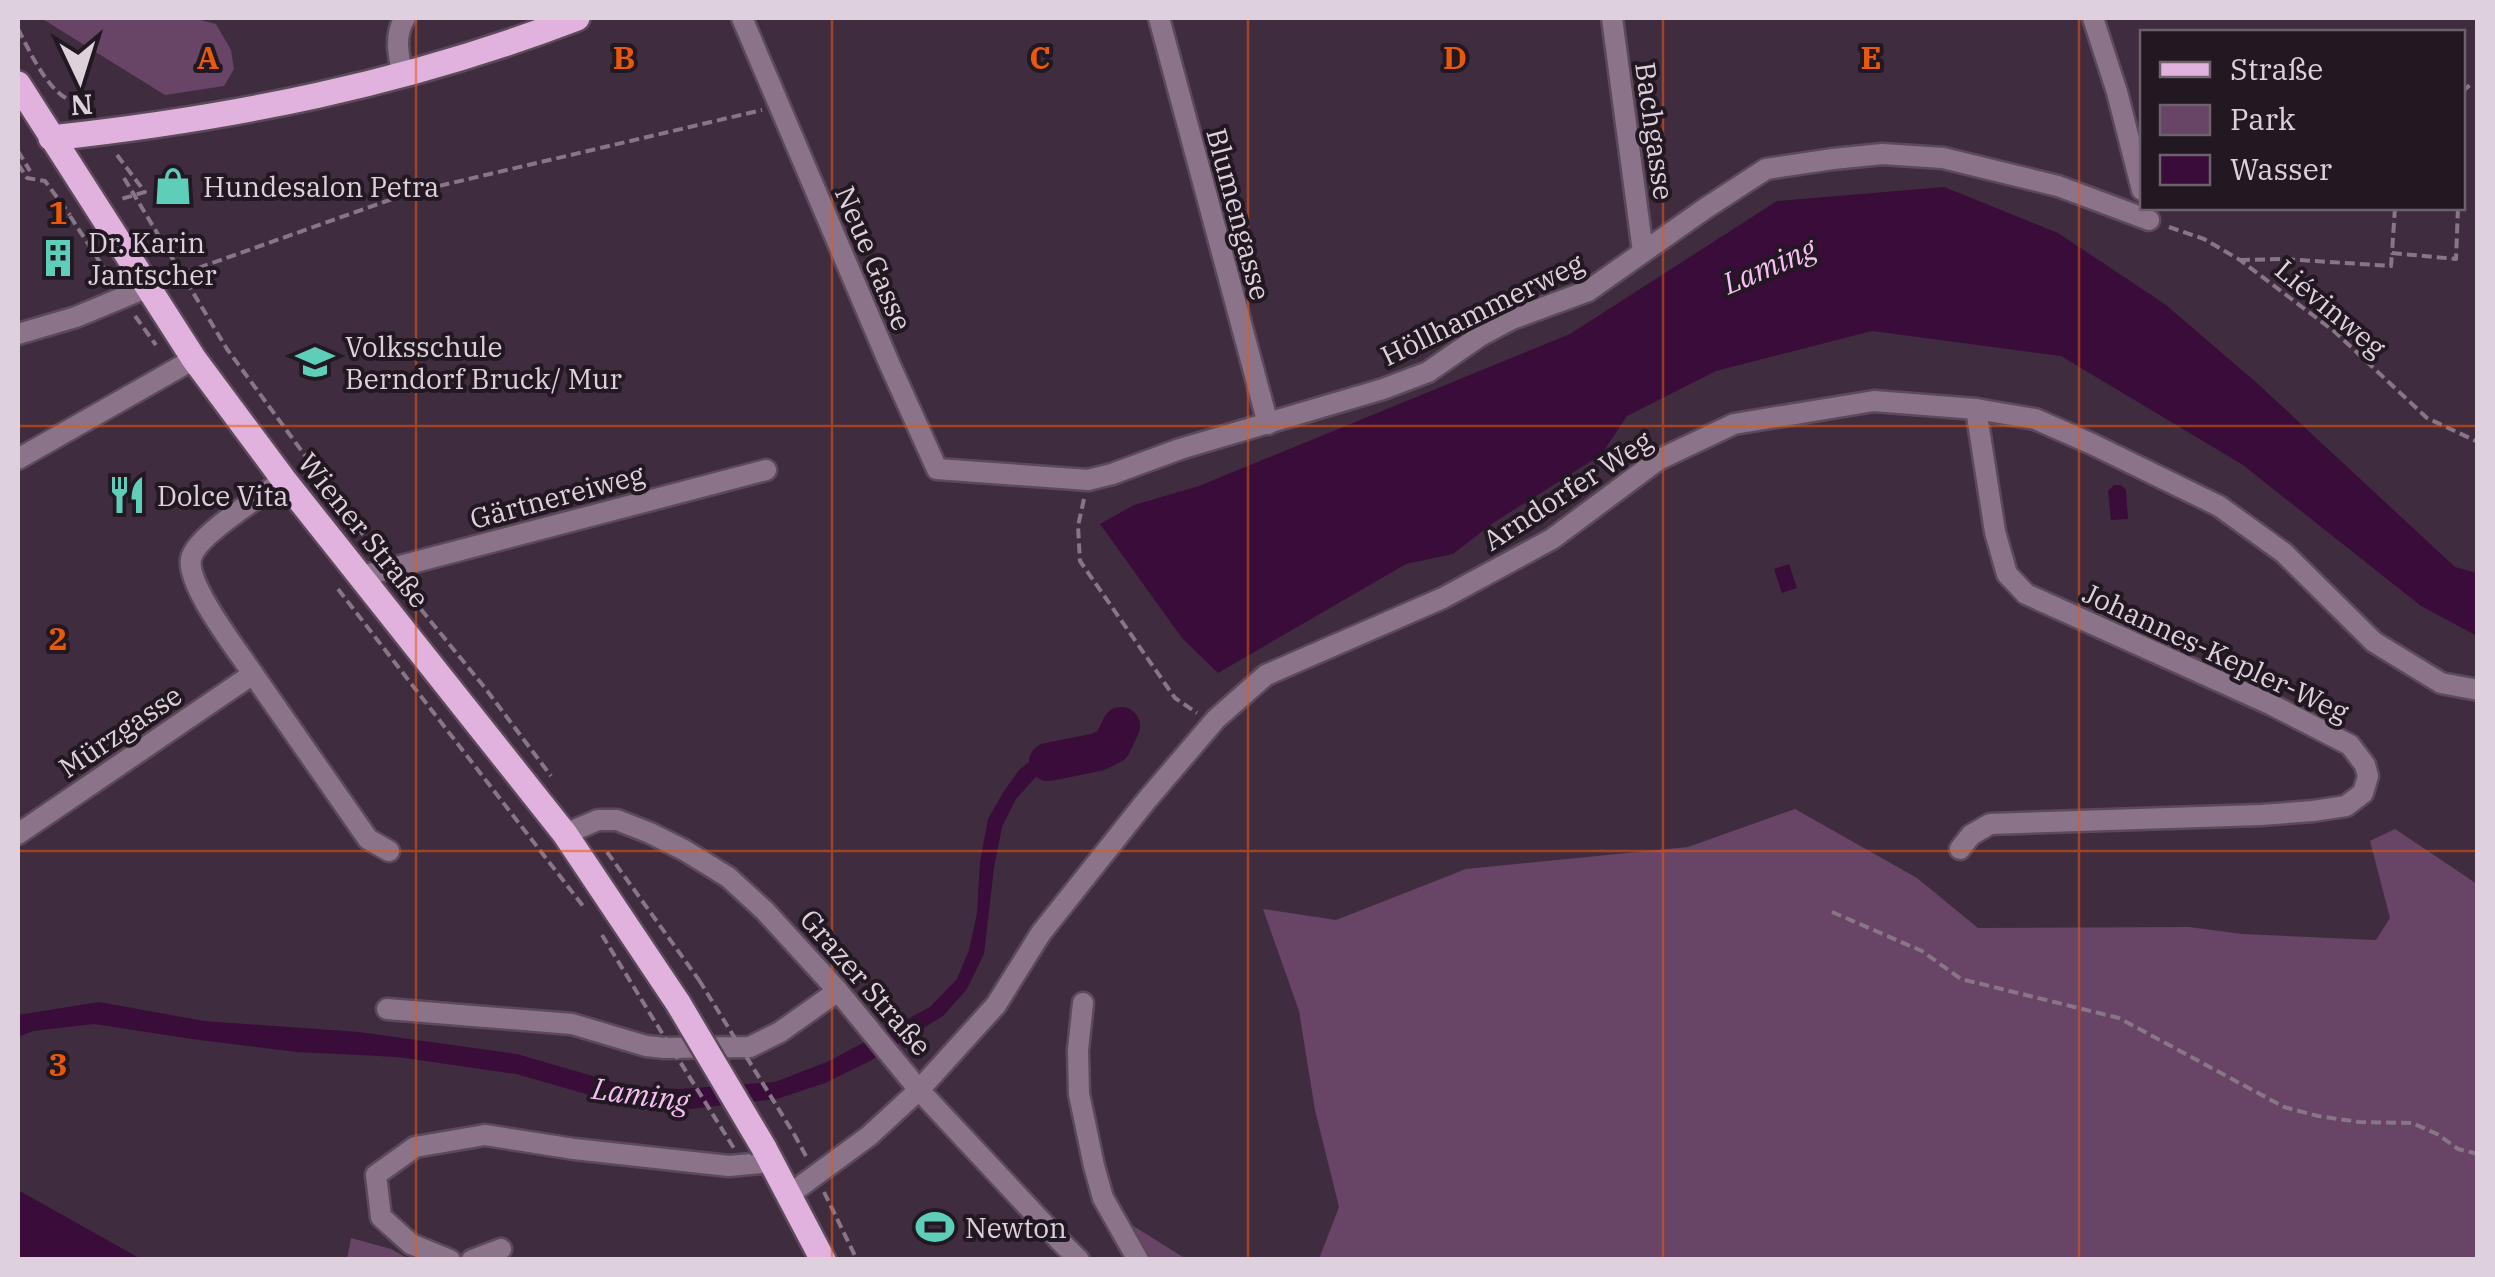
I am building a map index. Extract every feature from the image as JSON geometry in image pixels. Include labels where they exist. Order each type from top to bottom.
[{"type":"main road","points":[[51,138],[236,114],[362,86],[577,18]]},
{"type":"main road","name":"Wiener Straße","points":[[18,84],[194,360],[362,576],[576,829],[768,1155]]},
{"type":"main road","points":[[768,1155],[823,1260]]},
{"type":"street","points":[[403,75],[398,40],[405,18]]},
{"type":"street","name":"Neue Gasse","points":[[742,18],[937,469],[990,473]]},
{"type":"street","name":"Blumengasse","points":[[1158,18],[1268,424]]},
{"type":"street","name":"Bachgasse","points":[[1612,18],[1644,252]]},
{"type":"street","points":[[2093,18],[2140,182]]},
{"type":"street","name":"Höllhammerweg","points":[[990,473],[1088,480],[1383,390],[1428,372],[1512,319],[1588,291],[1766,169],[1882,154],[1943,158],[2058,186],[2148,214]]},
{"type":"street","points":[[18,334],[76,317],[148,287]]},
{"type":"street","points":[[18,458],[194,360]]},
{"type":"street","name":"Arndorfer Weg","points":[[790,1194],[869,1136],[919,1090],[996,1005],[1051,920],[1146,801],[1216,719],[1266,675],[1459,590],[1552,539],[1658,460],[1734,424],[1874,402],[1976,408],[2035,419],[2218,506],[2284,553],[2374,642],[2441,683],[2478,690]]},
{"type":"street","name":"Johannes-Kepler-Weg","points":[[1960,849],[1971,835],[1990,824],[2261,815],[2346,806],[2363,793],[2368,776],[2350,745],[2272,705],[2026,594],[2007,574],[1996,532],[1976,408]]},
{"type":"street","name":"Gärtnereiweg","points":[[362,576],[766,470]]},
{"type":"street","points":[[284,480],[211,532],[192,554],[192,574],[201,596],[368,839],[389,851]]},
{"type":"street","name":"Mürzgasse","points":[[18,834],[253,674]]},
{"type":"street","name":"Grazer Straße","points":[[576,829],[598,820],[617,820],[684,850],[728,877],[838,991],[919,1090],[1080,1260]]},
{"type":"street","points":[[387,1009],[572,1024],[665,1048],[750,1047],[780,1032],[838,991]]},
{"type":"street","points":[[1083,1003],[1079,1094],[1094,1166],[1104,1198],[1138,1260]]},
{"type":"street","points":[[450,1260],[411,1244],[381,1216],[376,1175],[415,1147],[485,1135],[729,1166],[768,1155]]},
{"type":"street","points":[[472,1260],[500,1249]]},
{"type":"path","points":[[2465,89],[2471,84]]},
{"type":"path","points":[[182,274],[409,194],[781,106]]},
{"type":"path","points":[[18,152],[30,171]]},
{"type":"path","points":[[18,164],[27,178],[45,181],[70,216],[96,206]]},
{"type":"path","points":[[124,178],[226,350],[388,569],[553,779]]},
{"type":"path","points":[[2240,260],[2286,258],[2390,266],[2395,210]]},
{"type":"path","points":[[2392,253],[2456,259],[2458,210]]},
{"type":"path","name":"Liévinweg","points":[[2148,214],[2240,260],[2335,332],[2427,418],[2478,442]]},
{"type":"path","points":[[1088,480],[1078,526],[1080,560],[1175,698],[1197,713],[1216,719]]},
{"type":"path","points":[[576,829],[699,980],[794,1134],[857,1260]]},
{"type":"path","points":[[1832,912],[1922,951],[1961,979],[2119,1018],[2284,1107],[2359,1122],[2412,1123],[2458,1148],[2478,1154]]},
{"type":"path","points":[[649,1012],[736,1150]]},
{"type":"green space","points":[[41,18],[193,18],[216,24],[231,50],[234,69],[224,86],[165,95]]},
{"type":"green space","points":[[1795,809],[1917,878],[1978,928],[2189,927],[2242,934],[2376,940],[2390,918],[2370,841],[2395,829],[2477,884],[2477,1259],[1319,1259],[1339,1207],[1315,1110],[1299,1011],[1263,909],[1336,920],[1466,869],[1688,847]]},
{"type":"green space","points":[[1127,1222],[1186,1259],[1149,1259]]},
{"type":"green space","points":[[351,1238],[391,1249],[409,1259],[347,1259]]},
{"type":"water","points":[[1944,187],[2058,233],[2166,305],[2258,384],[2455,567],[2477,573],[2477,636],[2421,606],[2243,465],[2061,356],[1872,331],[1716,371],[1627,416],[1601,455],[1493,523],[1453,554],[1406,564],[1218,673],[1182,638],[1100,524],[1134,505],[1199,486],[1570,334],[1777,201]]},
{"type":"water","points":[[2114,485],[2126,490],[2128,519],[2111,520],[2108,491]]},
{"type":"water","points":[[1789,564],[1797,588],[1782,593],[1774,569]]},
{"type":"water","points":[[1098,745],[1101,761],[1055,767],[1036,777],[1016,799],[1002,827],[984,954],[967,989],[943,1016],[870,1061],[825,1083],[777,1099],[690,1109],[621,1104],[516,1074],[398,1057],[297,1052],[94,1024],[33,1031],[18,1037],[18,1015],[99,1002],[204,1021],[359,1032],[517,1054],[627,1086],[679,1089],[775,1082],[829,1061],[930,1007],[957,979],[969,950],[977,913],[988,819],[1004,791],[1029,762],[1058,751]]},
{"type":"water","points":[[18,1190],[141,1259],[18,1259]]},
{"type":"waterway","name":"Laming","points":[[1048,762],[1098,752],[1112,745],[1121,726]]},
{"type":"place","name":"Hundesalon Petra","points":[[173,186]]},
{"type":"place","name":"Dr. Karin Jantscher","points":[[58,258]]},
{"type":"place","name":"Volksschule Berndorf Bruck/ Mur","points":[[315,362]]},
{"type":"place","name":"Dolce Vita","points":[[127,495]]},
{"type":"place","name":"Newton","points":[[935,1227]]}]
